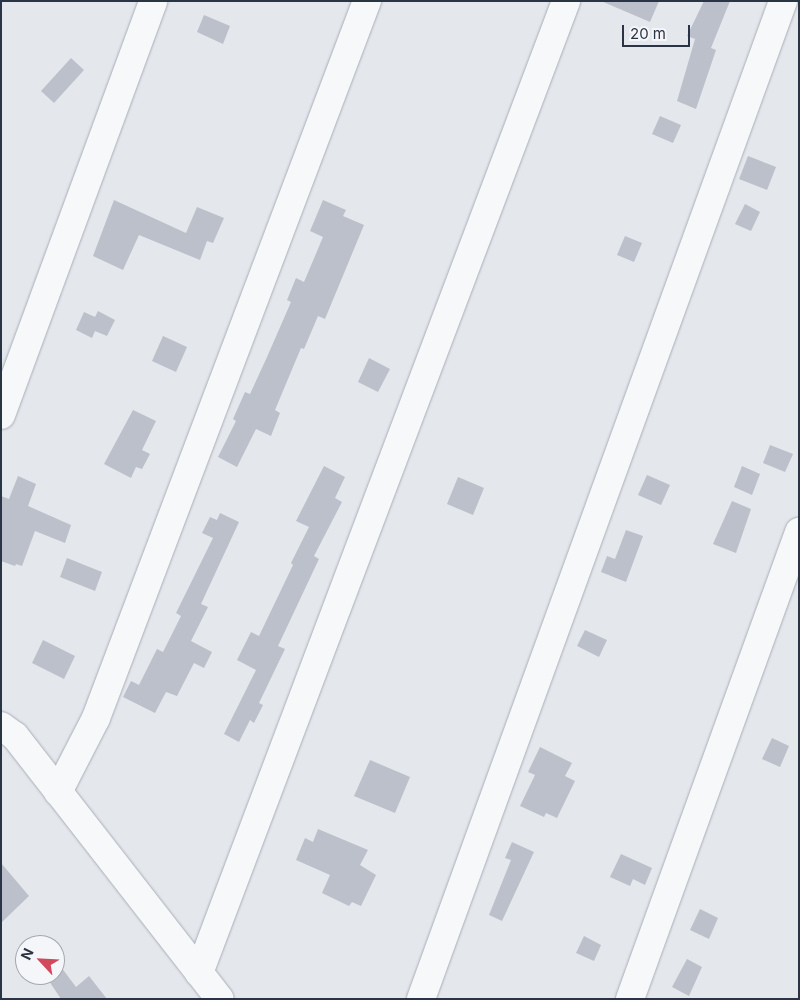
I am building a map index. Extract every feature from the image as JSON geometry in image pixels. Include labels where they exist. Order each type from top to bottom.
[{"type":"street","points":[[1,415],[153,1]]},
{"type":"street","points":[[58,792],[96,718],[367,1]]},
{"type":"street","points":[[200,973],[566,1]]},
{"type":"street","points":[[420,999],[784,1]]},
{"type":"street","points":[[630,999],[799,532]]},
{"type":"street","points":[[1,726],[15,736],[220,999]]},
{"type":"building","points":[[601,1],[659,1],[650,22]]},
{"type":"building","points":[[704,1],[730,1],[711,48],[716,50],[696,109],[677,101],[695,39],[687,36]]},
{"type":"building","points":[[204,15],[230,26],[223,44],[197,32]]},
{"type":"building","points":[[71,58],[84,70],[54,103],[41,91]]},
{"type":"building","points":[[660,116],[681,125],[673,143],[652,134]]},
{"type":"building","points":[[748,156],[776,167],[767,190],[739,179]]},
{"type":"building","points":[[114,200],[186,233],[197,207],[224,218],[213,243],[207,241],[200,260],[139,235],[123,270],[93,256]]},
{"type":"building","points":[[323,200],[346,210],[343,216],[364,225],[325,319],[318,316],[304,349],[301,348],[275,410],[280,413],[271,436],[256,429],[237,467],[218,457],[236,421],[233,419],[245,392],[250,394],[291,302],[287,300],[296,278],[304,282],[323,237],[310,231]]},
{"type":"building","points":[[745,204],[760,212],[751,231],[735,224]]},
{"type":"building","points":[[625,236],[642,243],[634,262],[617,255]]},
{"type":"building","points":[[98,311],[115,320],[107,336],[95,331],[92,338],[76,330],[84,312],[95,317]]},
{"type":"building","points":[[163,336],[187,347],[176,372],[152,361]]},
{"type":"building","points":[[369,358],[390,369],[378,392],[358,382]]},
{"type":"building","points":[[133,410],[156,421],[142,450],[150,454],[142,469],[136,467],[131,478],[104,464]]},
{"type":"building","points":[[770,445],[793,454],[785,472],[763,463]]},
{"type":"building","points":[[324,466],[345,477],[335,498],[342,502],[314,556],[319,559],[278,646],[285,649],[259,703],[263,705],[254,723],[250,720],[239,742],[224,734],[256,670],[237,660],[251,632],[259,636],[293,565],[291,563],[309,527],[296,521]]},
{"type":"building","points":[[742,466],[760,474],[752,495],[734,487]]},
{"type":"building","points":[[647,475],[670,485],[661,505],[638,495]]},
{"type":"building","points":[[18,476],[36,484],[28,506],[71,525],[65,543],[35,531],[22,566],[16,564],[15,566],[1,561],[1,496],[9,499]]},
{"type":"building","points":[[458,477],[484,488],[473,515],[447,504]]},
{"type":"building","points":[[732,501],[751,509],[736,553],[713,544]]},
{"type":"building","points":[[220,513],[239,522],[201,604],[208,607],[191,641],[212,652],[204,668],[194,663],[177,696],[166,692],[155,713],[123,697],[131,681],[139,685],[157,649],[163,652],[181,616],[176,613],[213,538],[202,533],[210,517],[217,520]]},
{"type":"building","points":[[626,530],[643,536],[626,582],[601,572],[607,556],[615,559]]},
{"type":"building","points":[[67,558],[102,572],[95,591],[60,577]]},
{"type":"building","points":[[585,630],[607,640],[599,657],[577,646]]},
{"type":"building","points":[[43,640],[75,656],[64,679],[32,663]]},
{"type":"building","points":[[772,738],[789,746],[780,767],[762,759]]},
{"type":"building","points":[[540,747],[572,763],[565,776],[575,781],[557,818],[546,813],[544,817],[520,806],[535,775],[528,772]]},
{"type":"building","points":[[370,760],[410,777],[395,813],[354,796]]},
{"type":"building","points":[[318,829],[368,850],[360,865],[376,875],[361,906],[352,902],[349,906],[322,893],[330,875],[296,860],[305,838],[313,842]]},
{"type":"building","points":[[512,842],[534,852],[502,921],[489,915],[511,860],[505,858]]},
{"type":"building","points":[[621,854],[652,868],[645,885],[633,879],[630,886],[610,877]]},
{"type":"building","points":[[1,863],[29,896],[1,923]]},
{"type":"building","points":[[700,909],[718,918],[709,939],[690,930]]},
{"type":"building","points":[[584,936],[601,945],[594,961],[576,953]]},
{"type":"building","points":[[687,959],[702,967],[689,996],[672,987]]},
{"type":"building","points":[[65,972],[76,987],[89,976],[107,999],[61,999],[52,985],[65,985]]}]
